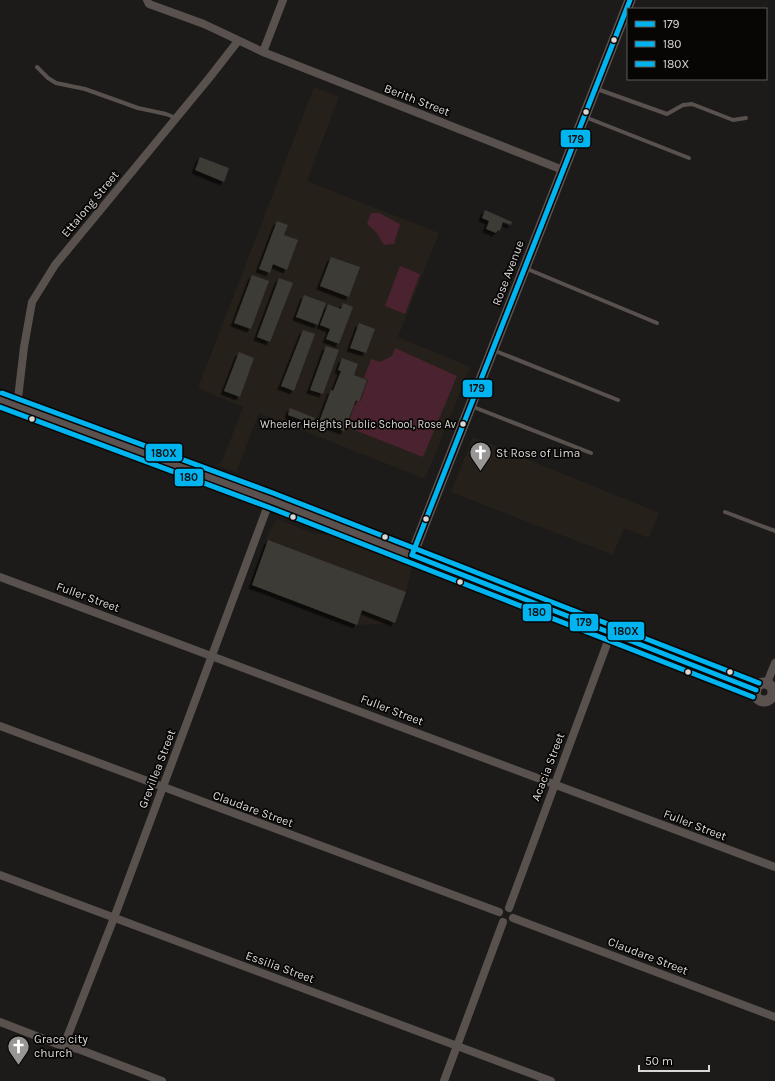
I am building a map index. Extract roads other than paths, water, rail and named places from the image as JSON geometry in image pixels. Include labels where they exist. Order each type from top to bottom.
[{"type":"street","name":"Berith Street","points":[[146,0],[149,4],[204,24],[262,52],[563,170]]},
{"type":"street","points":[[262,52],[283,0]]},
{"type":"street","name":"Rose Avenue","points":[[412,555],[630,0]]},
{"type":"street","name":"Ettalong Street","points":[[17,407],[24,347],[32,302],[55,265],[210,78],[238,41]]},
{"type":"street","points":[[0,400],[270,500],[756,690]]},
{"type":"street","name":"Grevillea Street","points":[[64,1045],[114,918],[270,500]]},
{"type":"street","name":"Fuller Street","points":[[0,576],[775,868]]},
{"type":"street","name":"Acacia Street","points":[[508,908],[611,634]]},
{"type":"street","points":[[767,683],[775,663]]},
{"type":"street","points":[[767,683],[772,687],[774,696],[766,701],[760,700],[756,696],[756,690],[759,685],[767,683]]},
{"type":"street","name":"Claudare Street","points":[[0,726],[162,788],[499,912]]},
{"type":"street","name":"Essilia Street","points":[[0,875],[551,1081]]},
{"type":"street","points":[[508,908],[512,911],[513,918],[507,922],[503,922],[499,919],[499,912],[502,909],[508,908]]},
{"type":"street","name":"Claudare Street","points":[[513,918],[775,1017]]},
{"type":"street","points":[[444,1081],[503,922]]},
{"type":"street","points":[[0,1022],[57,1044],[78,1049],[162,1081]]},
{"type":"lane","points":[[37,67],[48,78],[56,82],[85,89],[138,108],[166,114],[176,118]]},
{"type":"lane","points":[[595,88],[667,114],[683,105],[692,104],[733,120],[746,118]]},
{"type":"lane","points":[[584,116],[689,158]]},
{"type":"lane","points":[[524,268],[657,323]]},
{"type":"lane","points":[[492,350],[618,400]]},
{"type":"lane","points":[[471,406],[591,453]]},
{"type":"lane","points":[[725,512],[775,532]]},
{"type":"place","name":"Wheeler Heights Public School, Rose Av","points":[[463,424]]},
{"type":"place","name":"St Rose of Lima","points":[[480,472]]},
{"type":"place","name":"Grace city church","points":[[19,1066]]}]
